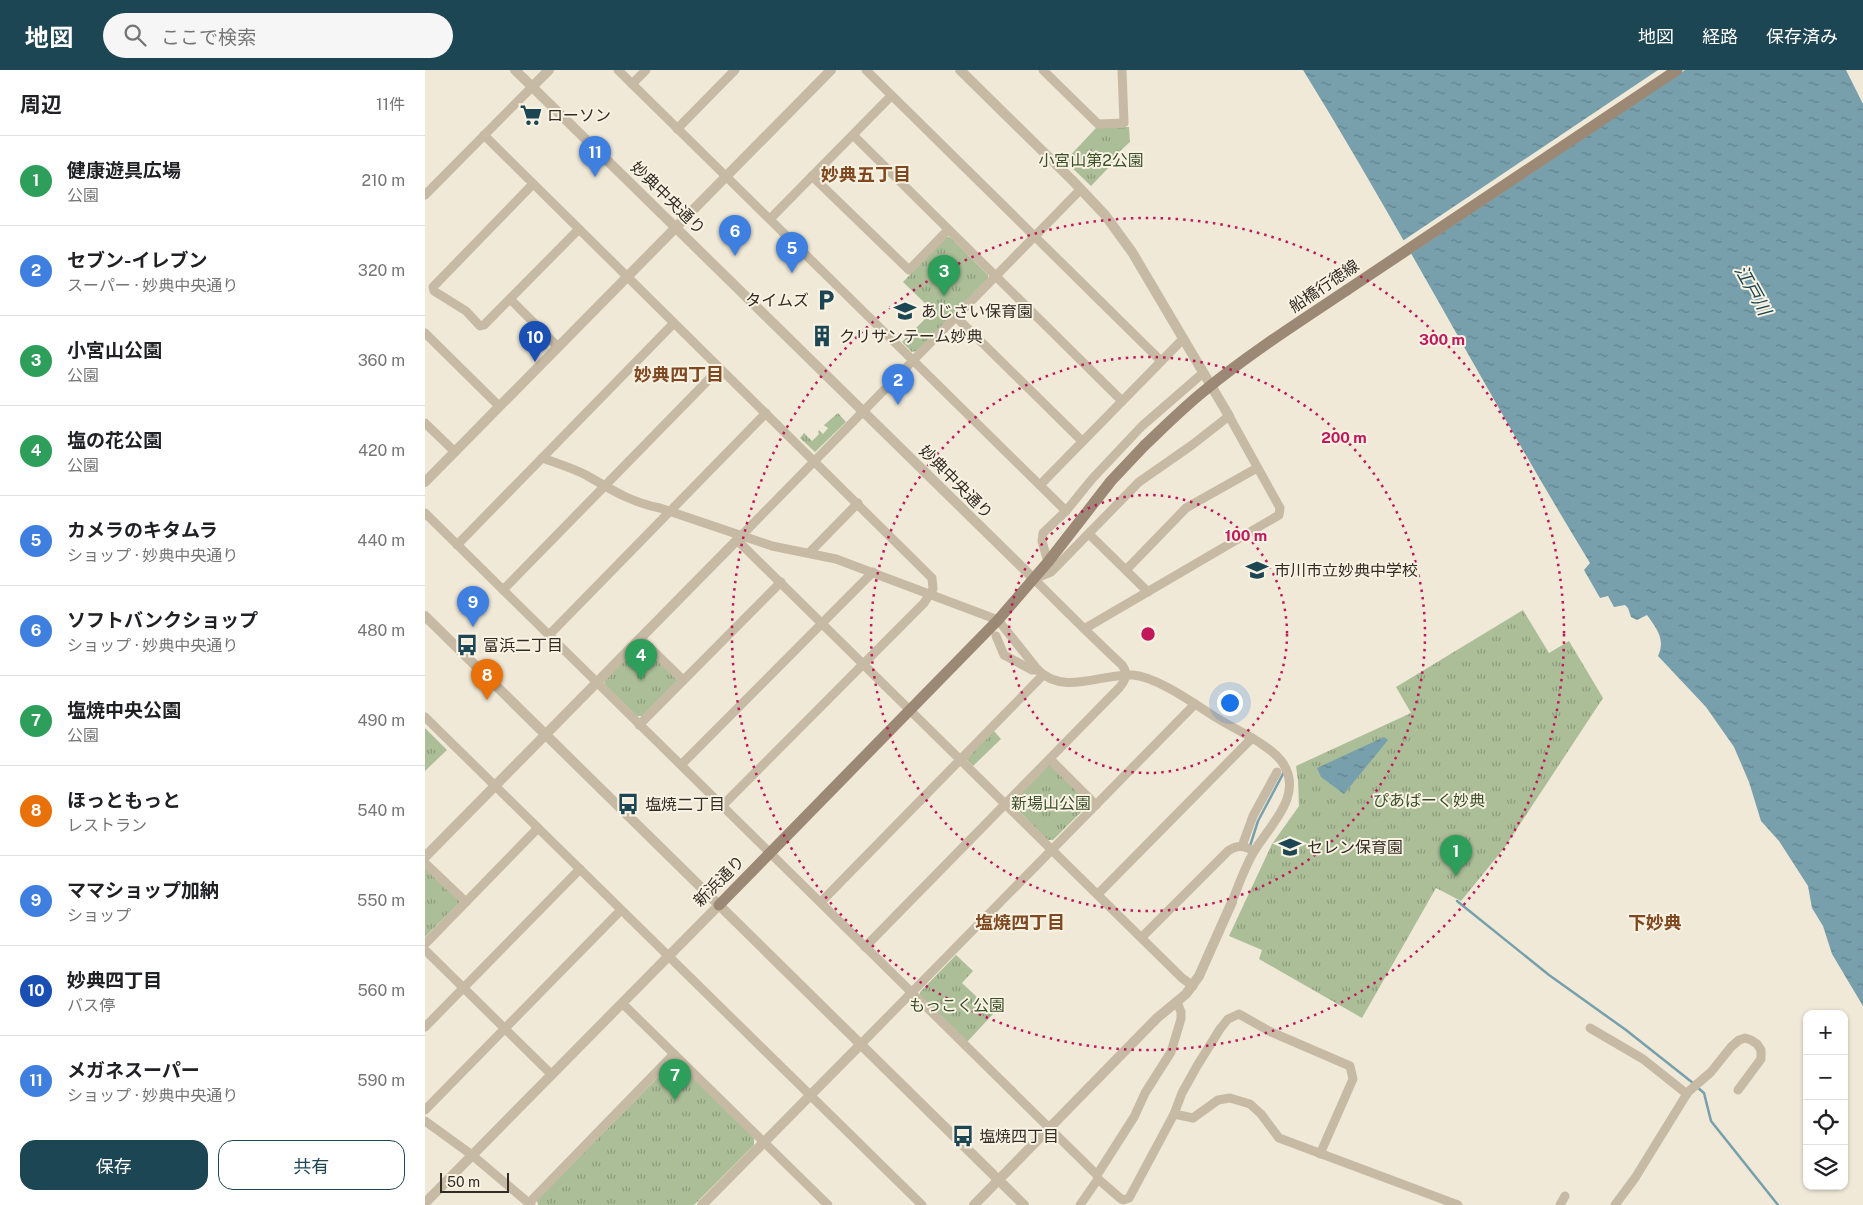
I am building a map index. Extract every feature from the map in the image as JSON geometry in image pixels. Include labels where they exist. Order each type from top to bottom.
[{"type":"main road","name":"船橋行徳線","points":[[1034,579],[1111,481],[1145,445],[1205,390],[1273,339],[1677,70]]},
{"type":"main road","name":"新浜通り","points":[[719,905],[999,620],[1034,579]]},
{"type":"street","name":"妙典中央通り","points":[[515,70],[1034,579]]},
{"type":"street","points":[[425,195],[549,70]]},
{"type":"street","points":[[618,70],[1066,510]]},
{"type":"street","points":[[632,84],[646,70]]},
{"type":"street","points":[[677,129],[735,70]]},
{"type":"street","points":[[425,482],[831,70]]},
{"type":"street","points":[[866,70],[1161,361]]},
{"type":"street","points":[[960,70],[1081,189],[1122,237],[1229,416],[1280,508],[1279,515],[1085,629]]},
{"type":"street","points":[[1043,70],[1098,124],[1124,123],[1122,70]]},
{"type":"street","points":[[770,219],[891,96]]},
{"type":"street","points":[[484,135],[719,369],[929,573],[933,584],[931,594],[924,603],[722,806]]},
{"type":"street","points":[[853,135],[1122,401]]},
{"type":"street","points":[[813,176],[909,270],[948,230]]},
{"type":"street","points":[[533,184],[433,287],[434,291],[466,311],[480,326],[484,325],[579,229]]},
{"type":"street","points":[[425,857],[1081,189]]},
{"type":"street","points":[[510,299],[559,347]]},
{"type":"street","points":[[956,317],[1082,441]]},
{"type":"street","points":[[457,545],[674,323]]},
{"type":"street","points":[[425,333],[499,406]]},
{"type":"street","points":[[1040,485],[1183,339]]},
{"type":"street","points":[[503,590],[719,369]]},
{"type":"street","points":[[1048,562],[1042,537],[1092,479],[1142,426],[1203,373]]},
{"type":"street","points":[[549,635],[766,413]]},
{"type":"street","points":[[865,947],[1119,688],[1126,675],[1124,668],[1034,579],[1051,572],[1139,482],[1192,445],[1229,416]]},
{"type":"street","points":[[425,423],[455,452]]},
{"type":"street","points":[[542,458],[584,475],[604,487],[642,504],[739,538],[836,559],[999,620],[1041,672]]},
{"type":"street","points":[[1127,570],[1186,508],[1257,468]]},
{"type":"street","points":[[809,553],[858,504]]},
{"type":"street","points":[[425,513],[1120,1198],[1123,1200],[1129,1198],[1174,1114],[1182,1093],[1220,1028],[1228,1018],[1239,1014],[1271,1032],[1349,1066],[1353,1079],[1320,1154]]},
{"type":"street","points":[[1089,534],[1148,592]]},
{"type":"street","points":[[739,538],[781,582],[1052,850],[1193,986]]},
{"type":"street","points":[[681,765],[873,572]]},
{"type":"street","points":[[639,725],[781,582]]},
{"type":"street","points":[[425,616],[1024,1205]]},
{"type":"street","points":[[974,1205],[1157,1018],[1193,986],[1254,851],[1285,806],[1289,789],[1288,774],[1282,762],[1252,738],[1165,686],[1137,676],[1126,675],[1082,682],[1064,681],[1032,670],[1004,656],[996,636]]},
{"type":"street","points":[[640,638],[683,680]]},
{"type":"street","points":[[821,902],[961,759],[1041,672]]},
{"type":"street","points":[[702,1205],[1195,704]]},
{"type":"street","points":[[425,716],[922,1205]]},
{"type":"street","points":[[1098,894],[1252,738]]},
{"type":"street","points":[[1050,759],[1096,805]]},
{"type":"street","points":[[1242,846],[1253,816],[1277,772]]},
{"type":"street","points":[[425,944],[538,828]]},
{"type":"street","points":[[1142,937],[1228,851],[1235,846],[1242,846],[1254,851]]},
{"type":"street","points":[[425,863],[465,902]]},
{"type":"street","points":[[425,1027],[579,869]]},
{"type":"street","name":"新浜通り","points":[[425,1204],[719,905]]},
{"type":"street","points":[[425,1110],[621,910]]},
{"type":"street","points":[[425,950],[552,1075]]},
{"type":"street","points":[[1080,1205],[1171,1052],[1181,1019],[1181,1012],[1177,1002]]},
{"type":"street","points":[[622,1003],[828,1205]]},
{"type":"street","points":[[1589,1028],[1643,1059],[1688,1093]]},
{"type":"street","points":[[1615,1205],[1635,1178],[1688,1093],[1711,1072],[1731,1047],[1739,1040],[1745,1038],[1757,1044],[1761,1050],[1761,1059],[1738,1090]]},
{"type":"street","points":[[425,1121],[472,1156],[530,1204],[675,1054]]},
{"type":"street","points":[[1174,1114],[1193,1118],[1218,1100],[1230,1098],[1250,1104],[1261,1114],[1279,1138],[1459,1205]]},
{"type":"street","points":[[1560,1205],[1565,1196]]},
{"type":"green space","name":"小宮山第2公園","points":[[1129,127],[1130,142],[1110,160],[1113,163],[1091,186],[1065,161],[1096,128]]},
{"type":"green space","points":[[946,237],[950,237],[988,275],[988,279],[917,351],[912,352],[902,342],[933,311],[903,282]]},
{"type":"green space","points":[[838,413],[846,422],[815,452],[800,438],[804,433],[812,441],[819,434],[819,430],[823,434],[828,428],[824,425]]},
{"type":"green space","name":"ぴあぱーく妙典","points":[[1523,610],[1549,653],[1569,641],[1603,698],[1505,847],[1461,901],[1436,888],[1362,1018],[1259,959],[1262,950],[1229,936],[1272,844],[1299,806],[1296,766],[1411,713],[1396,687]]},
{"type":"green space","points":[[640,644],[644,645],[677,677],[677,681],[642,716],[637,716],[605,685],[604,680]]},
{"type":"green space","points":[[425,728],[447,750],[425,771]]},
{"type":"green space","points":[[993,730],[1001,739],[973,766],[967,760],[967,756]]},
{"type":"green space","name":"新場山公園","points":[[1048,765],[1053,765],[1088,800],[1088,805],[1053,840],[1047,840],[1014,806],[1013,802]]},
{"type":"green space","points":[[425,867],[459,899],[459,903],[425,937]]},
{"type":"green space","name":"もっこく公園","points":[[956,955],[973,971],[962,983],[994,1013],[967,1042],[920,997],[920,992]]},
{"type":"green space","points":[[673,1062],[677,1062],[754,1138],[754,1145],[694,1205],[538,1205],[537,1200]]},
{"type":"water","name":"江戸川","points":[[1303,70],[1846,70],[1863,104],[1863,1006],[1832,954],[1823,926],[1812,908],[1808,886],[1779,841],[1761,821],[1749,782],[1734,747],[1706,707],[1658,656],[1661,644],[1659,634],[1647,615],[1637,620],[1631,617],[1625,605],[1614,607],[1608,596],[1600,598],[1584,570],[1590,563]]},
{"type":"water","points":[[1384,737],[1388,740],[1344,794],[1321,777],[1317,768]]},
{"type":"pier","points":[[1658,70],[1685,70],[1409,255],[1401,242]]},
{"type":"waterway","points":[[1250,846],[1258,821],[1284,772]]},
{"type":"waterway","points":[[1457,901],[1549,975],[1626,1030],[1693,1083]]},
{"type":"waterway","points":[[1697,1087],[1704,1093],[1711,1121],[1778,1205]]},
{"type":"place","name":"ローソン","points":[[531,115]]},
{"type":"place","name":"メガネスーパー","points":[[595,177]]},
{"type":"place","name":"ソフトバンクショップ","points":[[735,256]]},
{"type":"place","name":"カメラのキタムラ","points":[[792,273]]},
{"type":"place","name":"小宮山公園","points":[[944,296]]},
{"type":"place","name":"タイムズ","points":[[826,300]]},
{"type":"place","name":"あじさい保育園","points":[[905,311]]},
{"type":"place","name":"クリサンテーム妙典","points":[[822,336]]},
{"type":"place","name":"妙典四丁目","points":[[535,362]]},
{"type":"place","name":"セブン-イレブン","points":[[898,405]]},
{"type":"place","name":"市川市立妙典中学校","points":[[1257,570]]},
{"type":"place","name":"ママショップ加納","points":[[473,627]]},
{"type":"place","name":"富浜二丁目","points":[[467,645]]},
{"type":"place","name":"塩の花公園","points":[[641,680]]},
{"type":"place","name":"ほっともっと","points":[[487,700]]},
{"type":"place","name":"塩焼二丁目","points":[[628,804]]},
{"type":"place","name":"セレン保育園","points":[[1290,847]]},
{"type":"place","name":"健康遊具広場","points":[[1456,876]]},
{"type":"place","name":"塩焼中央公園","points":[[675,1100]]},
{"type":"place","name":"塩焼四丁目","points":[[963,1136]]},
{"type":"district","name":"妙典五丁目","points":[[866,174]]},
{"type":"district","name":"妙典四丁目","points":[[679,374]]},
{"type":"district","name":"塩焼四丁目","points":[[1020,922]]},
{"type":"district","name":"下妙典","points":[[1655,922]]}]
